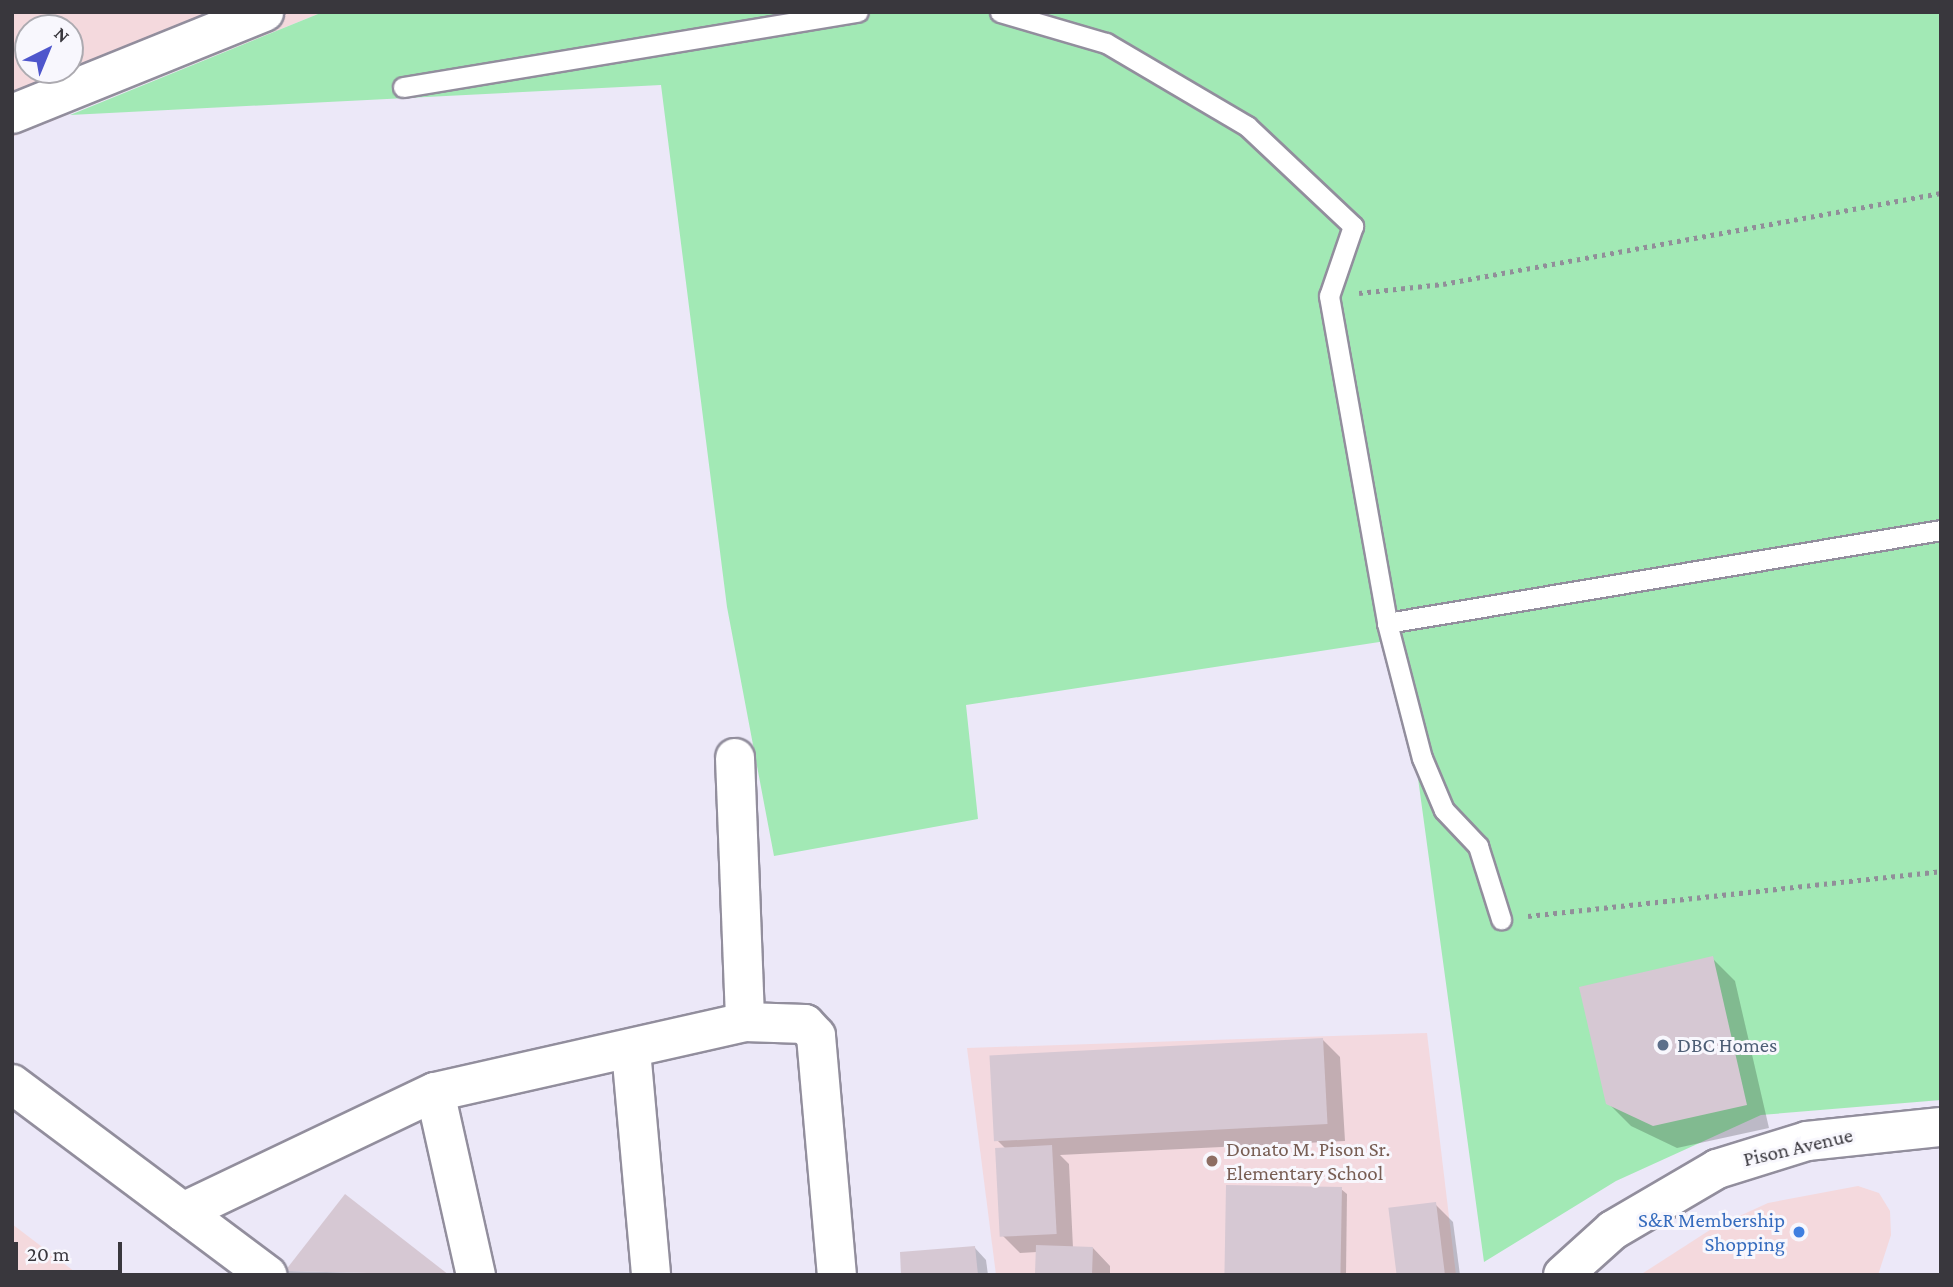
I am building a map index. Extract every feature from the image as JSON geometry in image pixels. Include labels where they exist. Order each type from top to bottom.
[{"type":"street","points":[[12,114],[264,12]]},
{"type":"street","points":[[735,758],[746,1021]]},
{"type":"street","points":[[183,1212],[435,1092],[632,1050],[746,1021],[790,1019],[816,1036],[837,1275]]},
{"type":"street","points":[[632,1050],[651,1275]]},
{"type":"street","points":[[12,1083],[267,1275]]},
{"type":"street","points":[[435,1092],[476,1275]]},
{"type":"street","name":"Pison Avenue","points":[[1563,1275],[1613,1230],[1717,1169],[1807,1141],[1941,1127]]},
{"type":"lane","points":[[403,87],[858,12]]},
{"type":"lane","points":[[1000,12],[1106,43],[1247,126],[1353,226],[1329,296],[1387,624],[1422,758],[1444,810],[1478,846],[1501,919]]},
{"type":"lane","points":[[1387,624],[1941,530]]},
{"type":"path","points":[[1329,296],[1443,284],[1941,193]]},
{"type":"path","points":[[1501,919],[1941,871]]},
{"type":"shaded area","points":[[12,12],[323,12],[12,137]]},
{"type":"shaded area","name":"Donato M. Pison Sr. Elementary School","points":[[1427,1033],[1456,1275],[996,1275],[967,1048]]},
{"type":"shaded area","name":"S&R Membership Shopping","points":[[1858,1186],[1879,1193],[1890,1211],[1891,1235],[1878,1275],[1640,1275],[1713,1228],[1768,1203]]},
{"type":"shaded area","points":[[12,1224],[79,1275],[12,1275]]},
{"type":"green space","points":[[323,12],[1941,12],[1941,1100],[1761,1115],[1616,1181],[1484,1262],[1399,639],[966,705],[978,819],[774,856],[727,607],[661,85],[70,115]]},
{"type":"building","name":"DBC Homes","points":[[1713,956],[1747,1105],[1653,1126],[1606,1104],[1579,987]]},
{"type":"building","points":[[1323,1038],[1328,1124],[994,1141],[989,1055]]},
{"type":"building","points":[[1052,1145],[1057,1234],[1000,1237],[995,1148]]},
{"type":"building","points":[[1226,1185],[1342,1187],[1340,1275],[1224,1275]]},
{"type":"building","points":[[345,1194],[449,1275],[285,1271]]},
{"type":"building","points":[[1436,1202],[1445,1275],[1397,1275],[1388,1208]]},
{"type":"building","points":[[1036,1245],[1093,1247],[1092,1275],[1035,1275]]},
{"type":"building","points":[[975,1246],[978,1275],[901,1275],[900,1252]]},
{"type":"place","name":"DBC Homes","points":[[1663,1045]]},
{"type":"place","name":"Donato M. Pison Sr. Elementary School","points":[[1212,1161]]},
{"type":"place","name":"S&R Membership Shopping","points":[[1799,1232]]}]
